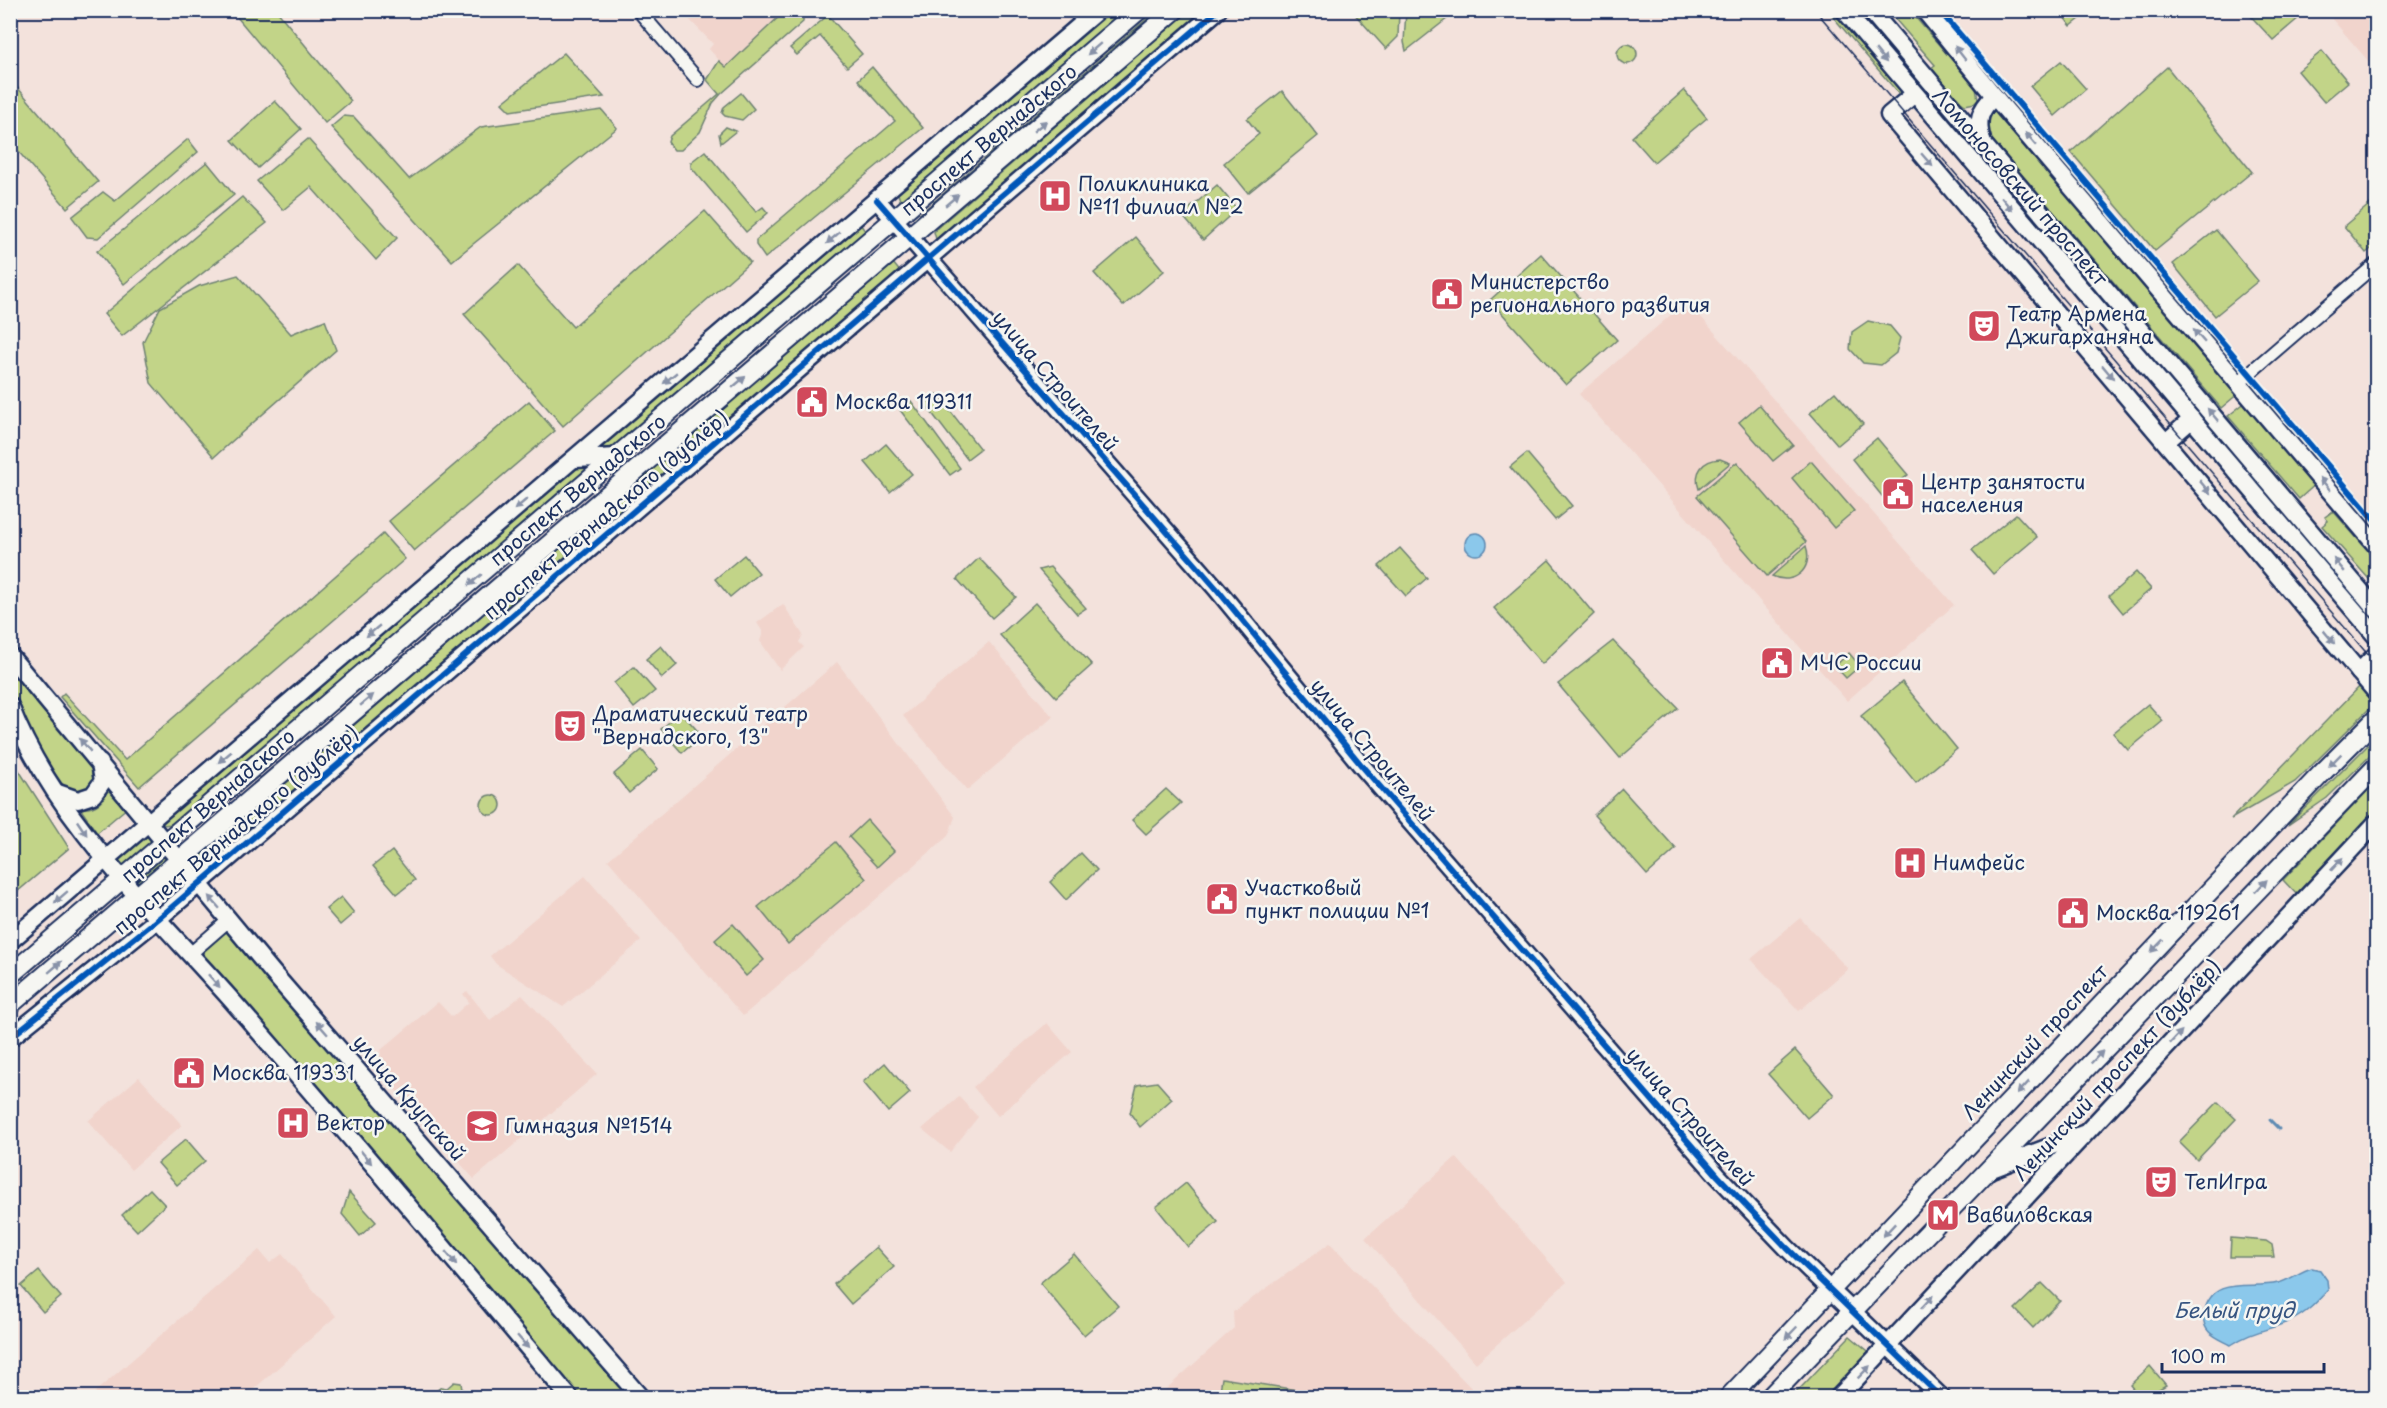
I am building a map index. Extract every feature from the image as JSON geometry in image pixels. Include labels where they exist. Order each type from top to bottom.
[{"type":"main road","name":"проспект Вернадского","points":[[10,975],[618,458],[1139,10]]},
{"type":"main road","name":"проспект Вернадского","points":[[10,1005],[1175,10]]},
{"type":"main road","name":"Ленинский проспект","points":[[1728,1398],[2289,807],[2376,719]]},
{"type":"main road","points":[[1769,1398],[2376,766]]},
{"type":"street","points":[[638,10],[698,80]]},
{"type":"street","points":[[10,941],[878,200],[1079,16],[1098,10]]},
{"type":"street","name":"проспект Вернадского (дублёр)","points":[[10,1038],[158,919],[1218,10]]},
{"type":"street","name":"Ломоносовский проспект","points":[[1844,10],[1913,95],[2376,636]]},
{"type":"street","name":"Ломоносовский проспект","points":[[1870,10],[2376,609]]},
{"type":"street","points":[[1924,10],[1994,96],[2376,545]]},
{"type":"street","points":[[1913,95],[1889,115],[2376,692]]},
{"type":"street","points":[[1983,141],[1978,118],[1983,107],[1994,96]]},
{"type":"street","points":[[1949,136],[1947,129],[1950,122],[1958,119],[1965,122]]},
{"type":"street","name":"улица Строителей","points":[[878,200],[928,261],[1216,588],[1362,766],[1718,1176],[1942,1398]]},
{"type":"street","points":[[2239,382],[2376,264]]},
{"type":"street","points":[[2146,367],[2153,369],[2159,366],[2161,354]]},
{"type":"street","points":[[2166,442],[2192,419]]},
{"type":"street","points":[[575,459],[618,458]]},
{"type":"street","points":[[2359,672],[2376,655]]},
{"type":"street","name":"улица Крупской","points":[[10,656],[229,920],[641,1398]]},
{"type":"street","points":[[2359,672],[2376,671]]},
{"type":"street","points":[[10,706],[34,756],[105,859],[190,954],[570,1398]]},
{"type":"street","points":[[58,793],[78,800],[93,795],[103,781],[100,763]]},
{"type":"street","name":"Ленинский проспект (дублёр)","points":[[1838,1398],[2376,823]]},
{"type":"street","points":[[190,954],[229,920]]},
{"type":"street","points":[[1988,1170],[2086,1133]]},
{"type":"shaded area","points":[[688,11],[785,11],[726,68],[709,49],[713,44],[688,18]]},
{"type":"shaded area","points":[[2325,11],[2376,11],[2376,70]]},
{"type":"shaded area","points":[[1687,301],[1954,605],[1847,701],[1579,394]]},
{"type":"shaded area","points":[[783,604],[803,635],[799,642],[804,647],[780,670],[760,641],[763,632],[757,623]]},
{"type":"shaded area","points":[[989,642],[1053,717],[967,790],[903,716]]},
{"type":"shaded area","points":[[837,662],[955,817],[948,836],[743,1016],[608,860]]},
{"type":"shaded area","points":[[585,876],[641,941],[563,1007],[496,964],[490,956]]},
{"type":"shaded area","points":[[1800,918],[1848,969],[1799,1011],[1751,959]]},
{"type":"shaded area","name":"Гимназия №1514","points":[[467,991],[490,1020],[522,995],[597,1074],[474,1179],[379,1070],[381,1050],[438,1002],[452,1017],[469,1002],[463,994]]},
{"type":"shaded area","points":[[1047,1023],[1072,1052],[998,1116],[973,1087]]},
{"type":"shaded area","points":[[139,1077],[182,1125],[131,1170],[88,1121]]},
{"type":"shaded area","points":[[959,1097],[978,1117],[950,1152],[922,1129]]},
{"type":"shaded area","points":[[1456,1157],[1567,1282],[1476,1363],[1365,1238]]},
{"type":"shaded area","points":[[1330,1243],[1480,1397],[1156,1398],[1234,1328],[1233,1312]]},
{"type":"shaded area","points":[[259,1250],[270,1263],[282,1254],[336,1316],[245,1397],[99,1397],[95,1392]]},
{"type":"green space","points":[[1406,10],[1457,11],[1406,51],[1404,42]]},
{"type":"green space","points":[[232,11],[277,11],[351,101],[325,123]]},
{"type":"green space","points":[[785,11],[798,11],[803,16],[803,22],[721,94],[713,103],[700,132],[681,150],[674,150],[668,142],[670,136],[719,94],[707,80],[719,61],[726,67]]},
{"type":"green space","points":[[1107,11],[1125,11],[903,200],[900,200],[898,194],[900,189]]},
{"type":"green space","points":[[1156,11],[1162,11],[918,221],[915,218]]},
{"type":"green space","points":[[1189,11],[1206,11],[940,239],[936,239],[934,232],[937,228]]},
{"type":"green space","points":[[1352,11],[1399,11],[1398,37],[1386,49]]},
{"type":"green space","points":[[1828,11],[1836,11],[1908,96],[1904,100]]},
{"type":"green space","points":[[1888,11],[1910,11],[1976,88],[1978,100],[1975,103],[1965,105],[1961,102],[1931,68],[1935,65]]},
{"type":"green space","points":[[2059,11],[2090,11],[2071,26]]},
{"type":"green space","points":[[2246,11],[2294,11],[2300,17],[2273,40]]},
{"type":"green space","points":[[828,15],[862,54],[847,67],[820,36],[797,55],[790,48]]},
{"type":"green space","points":[[1627,44],[1634,47],[1637,54],[1634,61],[1627,64],[1620,61],[1617,54],[1620,47]]},
{"type":"green space","points":[[2322,51],[2348,82],[2324,102],[2298,71]]},
{"type":"green space","points":[[564,53],[604,97],[510,111],[502,103]]},
{"type":"green space","points":[[2061,61],[2086,89],[2055,116],[2030,86]]},
{"type":"green space","points":[[872,67],[923,128],[765,258],[756,245],[756,240],[895,121],[858,80]]},
{"type":"green space","points":[[2167,67],[2252,172],[2155,251],[2071,152]]},
{"type":"green space","points":[[11,80],[98,182],[67,208],[11,143]]},
{"type":"green space","points":[[1684,90],[1707,118],[1654,162],[1632,137]]},
{"type":"green space","points":[[1282,91],[1318,136],[1248,193],[1224,163],[1259,134],[1247,119]]},
{"type":"green space","points":[[741,93],[754,109],[742,120],[725,116],[722,113],[724,107]]},
{"type":"green space","points":[[275,101],[301,129],[258,168],[232,140]]},
{"type":"green space","points":[[602,110],[617,128],[452,261],[331,127],[344,116],[354,117],[409,179],[481,127]]},
{"type":"green space","points":[[1997,111],[2239,393],[2221,408],[1983,129],[1987,112]]},
{"type":"green space","points":[[726,127],[736,131],[721,143],[719,134]]},
{"type":"green space","points":[[188,139],[198,152],[98,238],[87,237],[72,217],[103,192],[115,201]]},
{"type":"green space","points":[[308,139],[397,238],[376,260],[311,187],[283,210],[257,181]]},
{"type":"green space","points":[[705,151],[756,212],[763,207],[768,213],[746,232],[691,167],[691,162]]},
{"type":"green space","points":[[207,162],[234,195],[124,284],[97,251]]},
{"type":"green space","points":[[1217,185],[1237,209],[1203,240],[1182,215]]},
{"type":"green space","points":[[242,197],[267,223],[122,336],[104,314]]},
{"type":"green space","points":[[2376,199],[2376,245],[2366,253],[2344,226]]},
{"type":"green space","points":[[705,211],[750,262],[563,426],[464,314],[518,265],[573,327]]},
{"type":"green space","points":[[860,224],[866,232],[608,452],[600,452],[601,444]]},
{"type":"green space","points":[[2216,230],[2258,281],[2215,316],[2173,264]]},
{"type":"green space","points":[[1136,237],[1164,271],[1123,306],[1094,273]]},
{"type":"green space","points":[[1541,254],[1617,340],[1566,385],[1490,300]]},
{"type":"green space","points":[[893,263],[901,273],[208,866],[200,869],[197,862],[199,858]]},
{"type":"green space","points":[[238,275],[291,334],[325,320],[336,350],[214,457],[151,383],[143,342],[160,308],[199,286]]},
{"type":"green space","points":[[1868,321],[1890,326],[1900,338],[1896,353],[1881,365],[1863,363],[1850,349],[1852,332]]},
{"type":"green space","points":[[1835,392],[1863,424],[1838,445],[1810,413]]},
{"type":"green space","points":[[937,394],[980,449],[967,459],[925,404]]},
{"type":"green space","points":[[529,401],[555,431],[414,551],[389,521]]},
{"type":"green space","points":[[911,401],[960,468],[950,475],[900,410]]},
{"type":"green space","points":[[2247,401],[2317,483],[2299,499],[2228,416]]},
{"type":"green space","points":[[1759,405],[1793,445],[1773,461],[1739,422]]},
{"type":"green space","points":[[1877,438],[1908,475],[1882,496],[1852,459]]},
{"type":"green space","points":[[886,444],[912,474],[890,492],[865,462]]},
{"type":"green space","points":[[1527,453],[1572,506],[1555,520],[1510,467]]},
{"type":"green space","points":[[1720,459],[1730,463],[1699,489],[1697,477],[1701,468],[1704,464]]},
{"type":"green space","points":[[1811,461],[1854,511],[1834,528],[1792,478]]},
{"type":"green space","points":[[1737,462],[1806,542],[1767,576],[1697,496]]},
{"type":"green space","points":[[578,465],[585,466],[586,471],[173,824],[163,825],[163,820]]},
{"type":"green space","points":[[2333,511],[2376,560],[2376,587],[2322,526],[2328,521],[2325,517]]},
{"type":"green space","points":[[2016,514],[2037,537],[1993,574],[1972,550]]},
{"type":"green space","points":[[383,534],[405,559],[139,787],[60,697],[64,693],[125,760]]},
{"type":"green space","points":[[1806,546],[1807,562],[1800,574],[1787,579],[1772,576]]},
{"type":"green space","points":[[1400,548],[1427,578],[1406,596],[1379,566]]},
{"type":"green space","points":[[744,555],[759,573],[730,597],[715,579]]},
{"type":"green space","points":[[979,558],[1016,597],[992,618],[957,579]]},
{"type":"green space","points":[[1549,560],[1594,614],[1542,664],[1494,608]]},
{"type":"green space","points":[[1050,567],[1086,608],[1077,614],[1039,570]]},
{"type":"green space","points":[[2136,572],[2151,589],[2123,613],[2109,596]]},
{"type":"green space","points":[[1035,603],[1092,665],[1056,697],[1000,635]]},
{"type":"green space","points":[[1613,641],[1678,708],[1620,758],[1558,684]]},
{"type":"green space","points":[[661,646],[677,665],[662,678],[646,659]]},
{"type":"green space","points":[[1849,653],[1860,666],[1846,678],[1835,666]]},
{"type":"green space","points":[[634,667],[655,691],[634,708],[614,683]]},
{"type":"green space","points":[[10,668],[92,763],[97,774],[90,791],[69,793],[39,750],[16,702]]},
{"type":"green space","points":[[1902,682],[1957,749],[1916,783],[1861,716]]},
{"type":"green space","points":[[2361,685],[2374,697],[2375,703],[2295,782],[2231,819]]},
{"type":"green space","points":[[2148,704],[2163,721],[2128,750],[2113,733]]},
{"type":"green space","points":[[681,712],[702,736],[682,753],[661,729]]},
{"type":"green space","points":[[2376,737],[2376,750],[2327,798],[2288,825]]},
{"type":"green space","points":[[642,750],[658,769],[629,793],[614,774]]},
{"type":"green space","points":[[11,758],[69,848],[10,897]]},
{"type":"green space","points":[[2376,782],[2376,815],[2298,896],[2283,880]]},
{"type":"green space","points":[[108,785],[128,807],[97,833],[80,808],[91,808],[103,800]]},
{"type":"green space","points":[[1166,789],[1181,803],[1146,834],[1132,820]]},
{"type":"green space","points":[[1622,789],[1676,849],[1647,875],[1594,815]]},
{"type":"green space","points":[[491,795],[498,798],[501,805],[498,812],[491,815],[484,812],[481,805],[484,798]]},
{"type":"green space","points":[[867,820],[894,851],[877,867],[849,837]]},
{"type":"green space","points":[[148,833],[153,841],[124,866],[120,864],[117,859]]},
{"type":"green space","points":[[836,842],[866,879],[788,944],[758,907]]},
{"type":"green space","points":[[392,851],[415,880],[397,894],[373,866]]},
{"type":"green space","points":[[1081,853],[1097,870],[1066,900],[1050,882]]},
{"type":"green space","points":[[165,855],[170,857],[140,883],[137,881]]},
{"type":"green space","points":[[341,897],[354,913],[340,925],[326,909]]},
{"type":"green space","points":[[733,924],[764,960],[746,976],[715,940]]},
{"type":"green space","points":[[228,926],[635,1397],[575,1397],[196,954]]},
{"type":"green space","points":[[1795,1050],[1834,1095],[1807,1118],[1768,1074]]},
{"type":"green space","points":[[885,1063],[910,1093],[888,1112],[863,1082]]},
{"type":"green space","points":[[1157,1082],[1172,1099],[1140,1127],[1130,1113],[1137,1085]]},
{"type":"green space","points":[[2218,1102],[2236,1119],[2197,1160],[2179,1142]]},
{"type":"green space","points":[[186,1139],[205,1161],[177,1185],[158,1163]]},
{"type":"green space","points":[[1186,1183],[1218,1222],[1188,1247],[1156,1207]]},
{"type":"green space","points":[[150,1189],[165,1205],[137,1231],[122,1215]]},
{"type":"green space","points":[[349,1192],[376,1222],[360,1236],[342,1214]]},
{"type":"green space","points":[[2231,1238],[2266,1241],[2272,1245],[2274,1257],[2230,1257]]},
{"type":"green space","points":[[876,1247],[894,1267],[851,1304],[834,1284]]},
{"type":"green space","points":[[1074,1254],[1118,1306],[1084,1335],[1040,1283]]},
{"type":"green space","points":[[39,1271],[61,1297],[43,1312],[21,1286]]},
{"type":"green space","points":[[2042,1283],[2060,1301],[2033,1328],[2015,1309]]},
{"type":"green space","points":[[1850,1336],[1873,1355],[1832,1397],[1791,1398]]},
{"type":"green space","points":[[2150,1366],[2166,1385],[2146,1397],[2140,1397],[2130,1385]]},
{"type":"green space","points":[[1222,1378],[1315,1393],[1315,1397],[1219,1397]]},
{"type":"green space","points":[[454,1382],[461,1383],[463,1397],[429,1397],[441,1387],[447,1388]]},
{"type":"water","points":[[1476,533],[1484,536],[1487,544],[1484,552],[1476,555],[1468,552],[1465,544],[1468,536]]},
{"type":"water","name":"Белый пруд","points":[[2312,1268],[2320,1270],[2327,1280],[2328,1290],[2312,1307],[2297,1317],[2231,1345],[2207,1330],[2204,1313],[2208,1301],[2215,1293],[2233,1286],[2278,1283]]},
{"type":"waterway","points":[[2270,1120],[2279,1129]]},
{"type":"tram line","points":[[1815,10],[2376,664]]},
{"type":"cycle path","points":[[10,1038],[158,919],[1218,10]]},
{"type":"cycle path","points":[[1939,10],[2376,522]]},
{"type":"cycle path","points":[[877,200],[1216,588],[1362,766],[1718,1176],[1787,1248],[1942,1398]]},
{"type":"place","name":"Поликлиника №11 филиал №2","points":[[1055,196]]},
{"type":"place","name":"Министерство регионального развития","points":[[1447,294]]},
{"type":"place","name":"Театр Армена Джигарханяна","points":[[1984,326]]},
{"type":"place","name":"Москва 119311","points":[[812,402]]},
{"type":"place","name":"Центр занятости населения","points":[[1898,494]]},
{"type":"place","name":"МЧС России","points":[[1777,663]]},
{"type":"place","name":"Драматический театр \"Вернадского, 13\"","points":[[570,726]]},
{"type":"place","name":"Нимфейс","points":[[1910,863]]},
{"type":"place","name":"Участковый пункт полиции №1","points":[[1222,899]]},
{"type":"place","name":"Москва 119261","points":[[2073,913]]},
{"type":"place","name":"Москва 119331","points":[[189,1073]]},
{"type":"place","name":"Вектор","points":[[293,1123]]},
{"type":"place","name":"Гимназия №1514","points":[[482,1126]]},
{"type":"place","name":"ТепИгра","points":[[2161,1182]]},
{"type":"place","name":"Вавиловская","points":[[1943,1215]]}]
